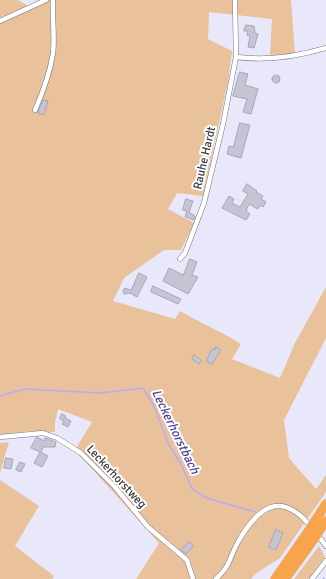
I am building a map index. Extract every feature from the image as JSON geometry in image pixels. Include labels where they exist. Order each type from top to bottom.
[{"type":"highway","points":[[285,579],[310,536],[320,523],[326,504]]},
{"type":"highway","points":[[278,566],[310,536]]},
{"type":"highway","points":[[275,579],[295,550]]},
{"type":"street","points":[[0,21],[46,0]]},
{"type":"street","points":[[36,110],[43,93],[53,52],[51,19],[53,0]]},
{"type":"street","name":"Rauhe Hardt","points":[[180,258],[185,253],[204,203],[223,124],[236,57],[236,0]]},
{"type":"street","points":[[236,57],[258,60],[274,59],[326,48]]},
{"type":"street","name":"Leckerhorstweg","points":[[0,438],[43,433],[57,438],[81,453],[115,487],[148,527],[187,560],[193,579]]},
{"type":"street","points":[[216,579],[228,565],[243,534],[259,514],[270,507],[281,506],[301,514],[326,546]]},
{"type":"street","points":[[312,579],[326,561]]},
{"type":"shaded area","points":[[0,0],[18,0],[28,6],[39,0],[291,0],[295,54],[270,55],[272,19],[209,12],[208,39],[232,51],[228,82],[203,196],[177,193],[168,209],[194,223],[181,250],[164,250],[124,278],[113,301],[175,319],[180,311],[241,344],[232,359],[280,378],[295,343],[326,287],[326,338],[284,420],[289,458],[316,489],[326,475],[326,492],[280,558],[255,574],[251,579],[136,579],[159,543],[75,450],[92,422],[58,409],[55,432],[30,431],[0,435]]},
{"type":"shaded area","points":[[9,442],[0,473],[0,443]]},
{"type":"shaded area","points":[[0,480],[39,506],[15,546],[54,576],[52,579],[0,579]]},
{"type":"shaded area","points":[[319,546],[325,557],[309,579],[294,579]]},
{"type":"building","points":[[246,25],[254,26],[255,33],[258,34],[254,48],[248,47],[250,36],[247,35],[248,31],[244,31]]},
{"type":"building","points":[[240,72],[248,74],[245,85],[258,89],[251,114],[243,112],[247,99],[233,96]]},
{"type":"building","points":[[274,75],[278,75],[280,79],[278,83],[274,83],[272,81],[272,77]]},
{"type":"building","points":[[43,100],[48,101],[44,115],[38,113]]},
{"type":"building","points":[[240,123],[250,125],[241,158],[227,154],[229,146],[233,147]]},
{"type":"building","points":[[247,184],[263,196],[261,199],[266,202],[263,207],[260,205],[258,209],[249,204],[246,211],[250,214],[246,220],[222,208],[229,196],[234,199],[232,203],[240,207],[248,194],[243,191]]},
{"type":"building","points":[[186,199],[193,201],[189,212],[195,216],[194,220],[185,217],[187,211],[183,210]]},
{"type":"building","points":[[190,259],[197,262],[192,275],[198,277],[188,294],[163,281],[169,268],[183,275]]},
{"type":"building","points":[[139,273],[147,277],[137,297],[130,293],[124,294],[123,290],[125,288],[131,290]]},
{"type":"building","points":[[153,286],[181,299],[178,304],[151,292]]},
{"type":"building","points":[[216,347],[221,350],[212,364],[206,361],[212,349],[214,350]]},
{"type":"building","points":[[194,355],[201,360],[199,364],[192,359]]},
{"type":"building","points":[[62,414],[66,416],[65,418],[71,421],[68,427],[62,424],[64,421],[60,419]]},
{"type":"building","points":[[37,437],[44,441],[45,438],[56,442],[55,447],[43,447],[41,452],[48,456],[42,467],[34,463],[40,452],[31,448]]},
{"type":"building","points":[[6,458],[13,459],[11,469],[4,468]]},
{"type":"building","points":[[20,462],[25,464],[21,472],[16,470]]},
{"type":"building","points":[[276,530],[283,533],[276,550],[269,547]]},
{"type":"building","points":[[189,542],[194,546],[186,554],[181,550]]},
{"type":"waterway","name":"Leckerhorstbach","points":[[0,396],[25,389],[100,393],[143,388],[154,406],[169,445],[181,464],[192,489],[207,498],[255,512]]}]
